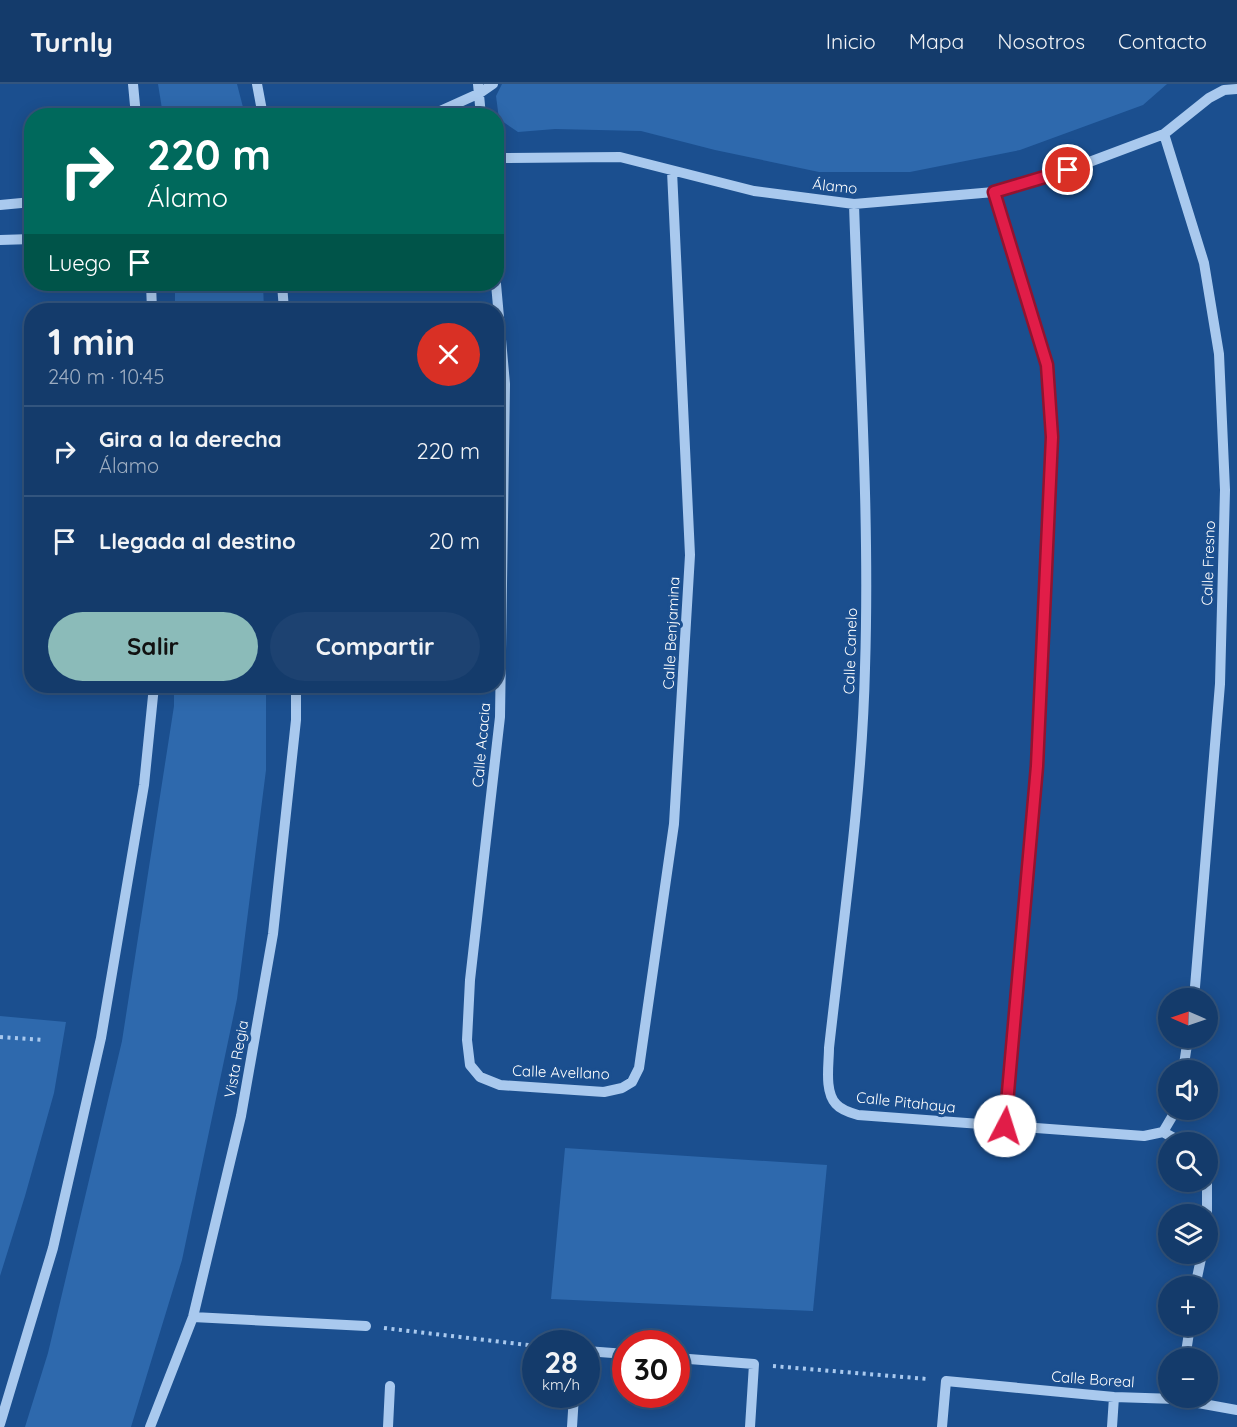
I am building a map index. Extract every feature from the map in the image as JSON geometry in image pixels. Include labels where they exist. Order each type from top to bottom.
[{"type":"street","points":[[133,84],[135,108]]},
{"type":"street","points":[[257,84],[262,108]]},
{"type":"street","points":[[443,108],[479,88],[493,84]]},
{"type":"street","points":[[479,88],[480,108]]},
{"type":"street","name":"Álamo","points":[[504,159],[620,157],[754,191],[854,204],[994,192],[1068,170],[1164,134],[1209,98],[1224,90],[1237,89]]},
{"type":"street","name":"Calle Fresno","points":[[1164,134],[1204,263],[1219,354],[1226,490],[1220,684],[1195,988]]},
{"type":"street","name":"Calle Benjamina","points":[[622,1088],[632,1082],[639,1068],[674,824],[683,699],[690,555],[672,171]]},
{"type":"street","points":[[994,192],[1047,365],[1052,437],[1037,766],[1005,1126]]},
{"type":"street","points":[[0,205],[24,203]]},
{"type":"street","name":"Calle Canelo","points":[[831,1097],[828,1077],[830,1048],[858,783],[865,671],[867,577],[854,204]]},
{"type":"street","points":[[0,240],[24,239]]},
{"type":"street","name":"Calle Acacia","points":[[504,373],[504,451]]},
{"type":"street","points":[[0,1424],[53,1248],[101,1038],[144,785],[153,693]]},
{"type":"street","name":"Vista Regia","points":[[150,1427],[193,1317],[242,1116],[273,934],[296,720],[296,693]]},
{"type":"street","name":"Calle Acacia","points":[[470,1065],[467,1040],[470,980],[500,717],[500,693]]},
{"type":"street","name":"Calle Avellano","points":[[470,1065],[480,1077],[500,1085],[604,1092],[622,1088]]},
{"type":"street","name":"Calle Pitahaya","points":[[831,1097],[836,1105],[858,1115],[1144,1136],[1158,1133]]},
{"type":"street","points":[[1163,1132],[1170,1120]]},
{"type":"street","points":[[193,1317],[366,1326]]},
{"type":"street","points":[[690,1359],[754,1364],[750,1427]]},
{"type":"street","points":[[942,1427],[946,1381]]},
{"type":"street","name":"Calle Boreal","points":[[946,1381],[1114,1397],[1158,1398]]},
{"type":"street","points":[[388,1427],[390,1386]]},
{"type":"street","points":[[1112,1427],[1114,1397]]},
{"type":"street","name":"Calle Boreal","points":[[1218,1406],[1237,1410]]},
{"type":"street","points":[[572,1427],[573,1408]]},
{"type":"path","points":[[0,1037],[43,1040]]},
{"type":"path","points":[[366,1326],[522,1344]]},
{"type":"path","points":[[754,1364],[946,1381]]},
{"type":"shaded area","points":[[158,84],[237,84],[243,108],[162,108]]},
{"type":"shaded area","points":[[502,84],[1167,84],[1143,105],[1020,150],[910,172],[819,172],[715,150],[641,131],[555,129],[518,132],[504,122],[504,108],[498,108],[496,96]]},
{"type":"shaded area","points":[[263,291],[264,303],[175,303],[175,292]]},
{"type":"shaded area","points":[[174,693],[266,693],[266,770],[237,999],[182,1260],[131,1427],[25,1427],[48,1353],[122,1041],[174,706]]},
{"type":"shaded area","points":[[0,1016],[66,1022],[54,1093],[0,1276]]},
{"type":"shaded area","points":[[565,1148],[827,1165],[813,1311],[551,1299]]},
{"type":"route","points":[[1005,1126],[1037,766],[1052,437],[1047,365],[994,192],[1068,170]]}]
